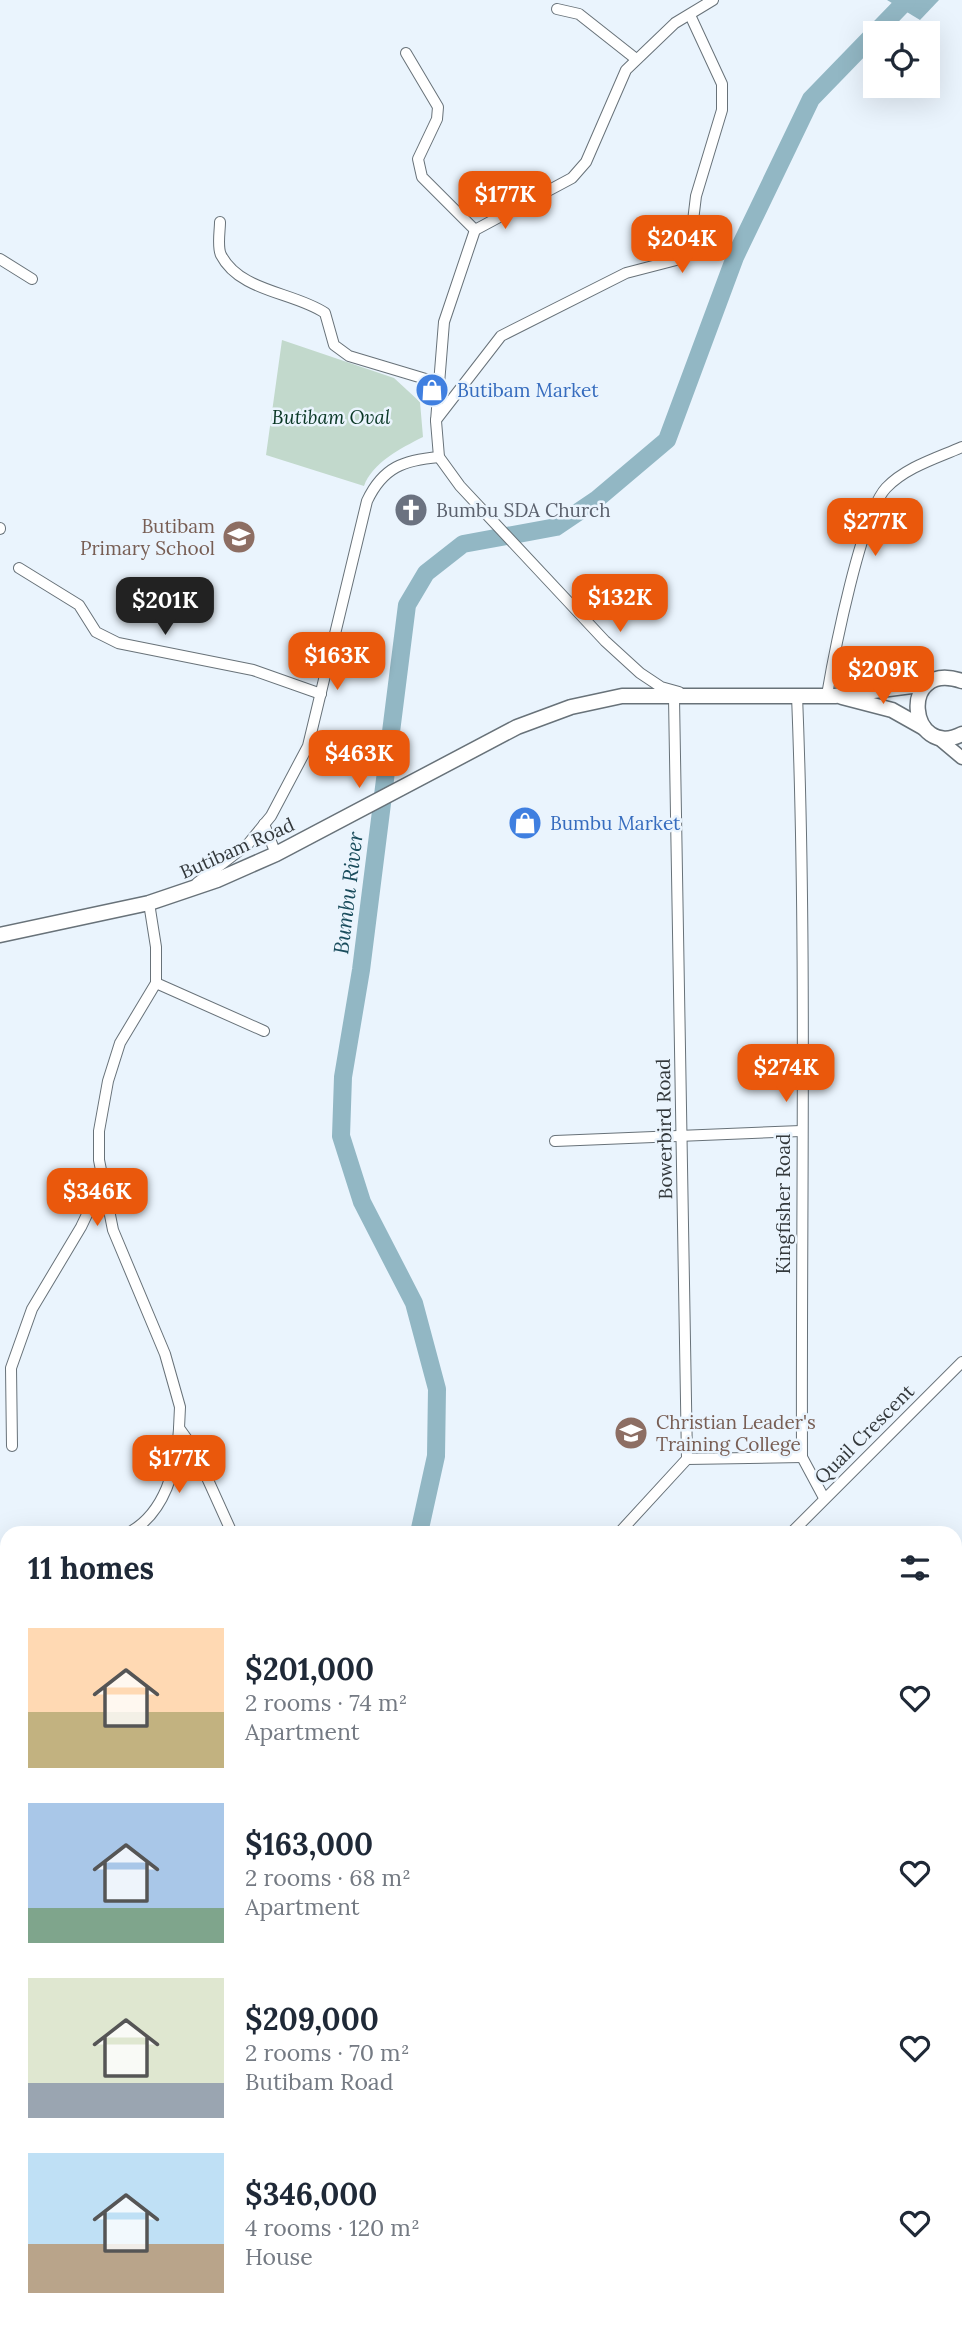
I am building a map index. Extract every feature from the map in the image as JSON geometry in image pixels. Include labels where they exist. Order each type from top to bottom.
[{"type":"main road","name":"Butibam Road","points":[[1,935],[149,903],[186,892],[276,855],[517,727],[571,707],[622,696],[831,696],[927,684],[938,678],[951,677],[962,681]]},
{"type":"main road","points":[[927,684],[916,706],[918,719],[931,733],[947,738],[962,734]]},
{"type":"main road","name":"Butibam Road","points":[[831,696],[892,710],[931,733]]},
{"type":"street","points":[[697,697],[661,687],[640,673],[543,574],[460,486],[439,457],[436,421],[444,321],[475,230],[572,178],[586,162],[626,70],[675,23],[713,0]]},
{"type":"street","points":[[557,9],[579,14],[636,59]]},
{"type":"street","points":[[436,421],[501,337],[626,272],[684,258],[689,254],[696,197],[722,110],[722,84],[690,15]]},
{"type":"street","points":[[406,53],[438,107],[437,119],[418,159],[422,177],[475,230]]},
{"type":"street","points":[[220,222],[220,253],[232,268],[260,287],[314,305],[325,313],[334,345],[349,356],[439,383]]},
{"type":"street","points":[[0,259],[32,279]]},
{"type":"street","points":[[831,696],[837,643],[877,501],[897,478],[962,447]]},
{"type":"street","points":[[186,892],[248,844],[290,785],[308,746],[371,493],[388,472],[409,460],[439,457]]},
{"type":"street","points":[[19,568],[79,605],[96,632],[118,643],[253,670],[321,694]]},
{"type":"street","name":"Kingfisher Road","points":[[797,695],[804,899],[801,1131],[802,1457],[824,1498]]},
{"type":"street","name":"Bowerbird Road","points":[[674,698],[687,1459]]},
{"type":"street","points":[[931,733],[962,758]]},
{"type":"street","points":[[264,824],[276,855]]},
{"type":"street","points":[[138,1526],[148,1519],[171,1478],[177,1459],[180,1407],[165,1354],[113,1230],[99,1160],[99,1131],[108,1081],[120,1043],[156,983],[156,947],[149,903]]},
{"type":"street","points":[[156,983],[264,1031]]},
{"type":"street","points":[[555,1141],[682,1138],[801,1131]]},
{"type":"street","points":[[12,1446],[11,1368],[32,1309],[81,1227],[103,1181]]},
{"type":"street","name":"Quail Crescent","points":[[798,1526],[962,1362]]},
{"type":"street","points":[[180,1428],[194,1449],[229,1526]]},
{"type":"street","points":[[625,1526],[687,1459],[802,1457]]},
{"type":"green space","name":"Butibam Oval","points":[[282,340],[394,378],[420,402],[423,437],[380,463],[364,486],[266,455]]},
{"type":"water","points":[[887,0],[939,0],[920,20]]},
{"type":"waterway","name":"Bumbu River","points":[[421,1526],[436,1456],[437,1389],[414,1303],[362,1202],[341,1136],[343,1077],[361,970],[407,605],[426,573],[463,544],[556,527],[596,500],[667,440],[735,257],[811,99],[907,0]]},
{"type":"place","name":"Butibam Market","points":[[432,390]]},
{"type":"place","name":"Bumbu SDA Church","points":[[411,510]]},
{"type":"place","name":"Butibam Primary School","points":[[239,537]]},
{"type":"place","name":"Bumbu Market","points":[[525,823]]},
{"type":"place","name":"Christian Leader's Training College","points":[[631,1433]]}]
